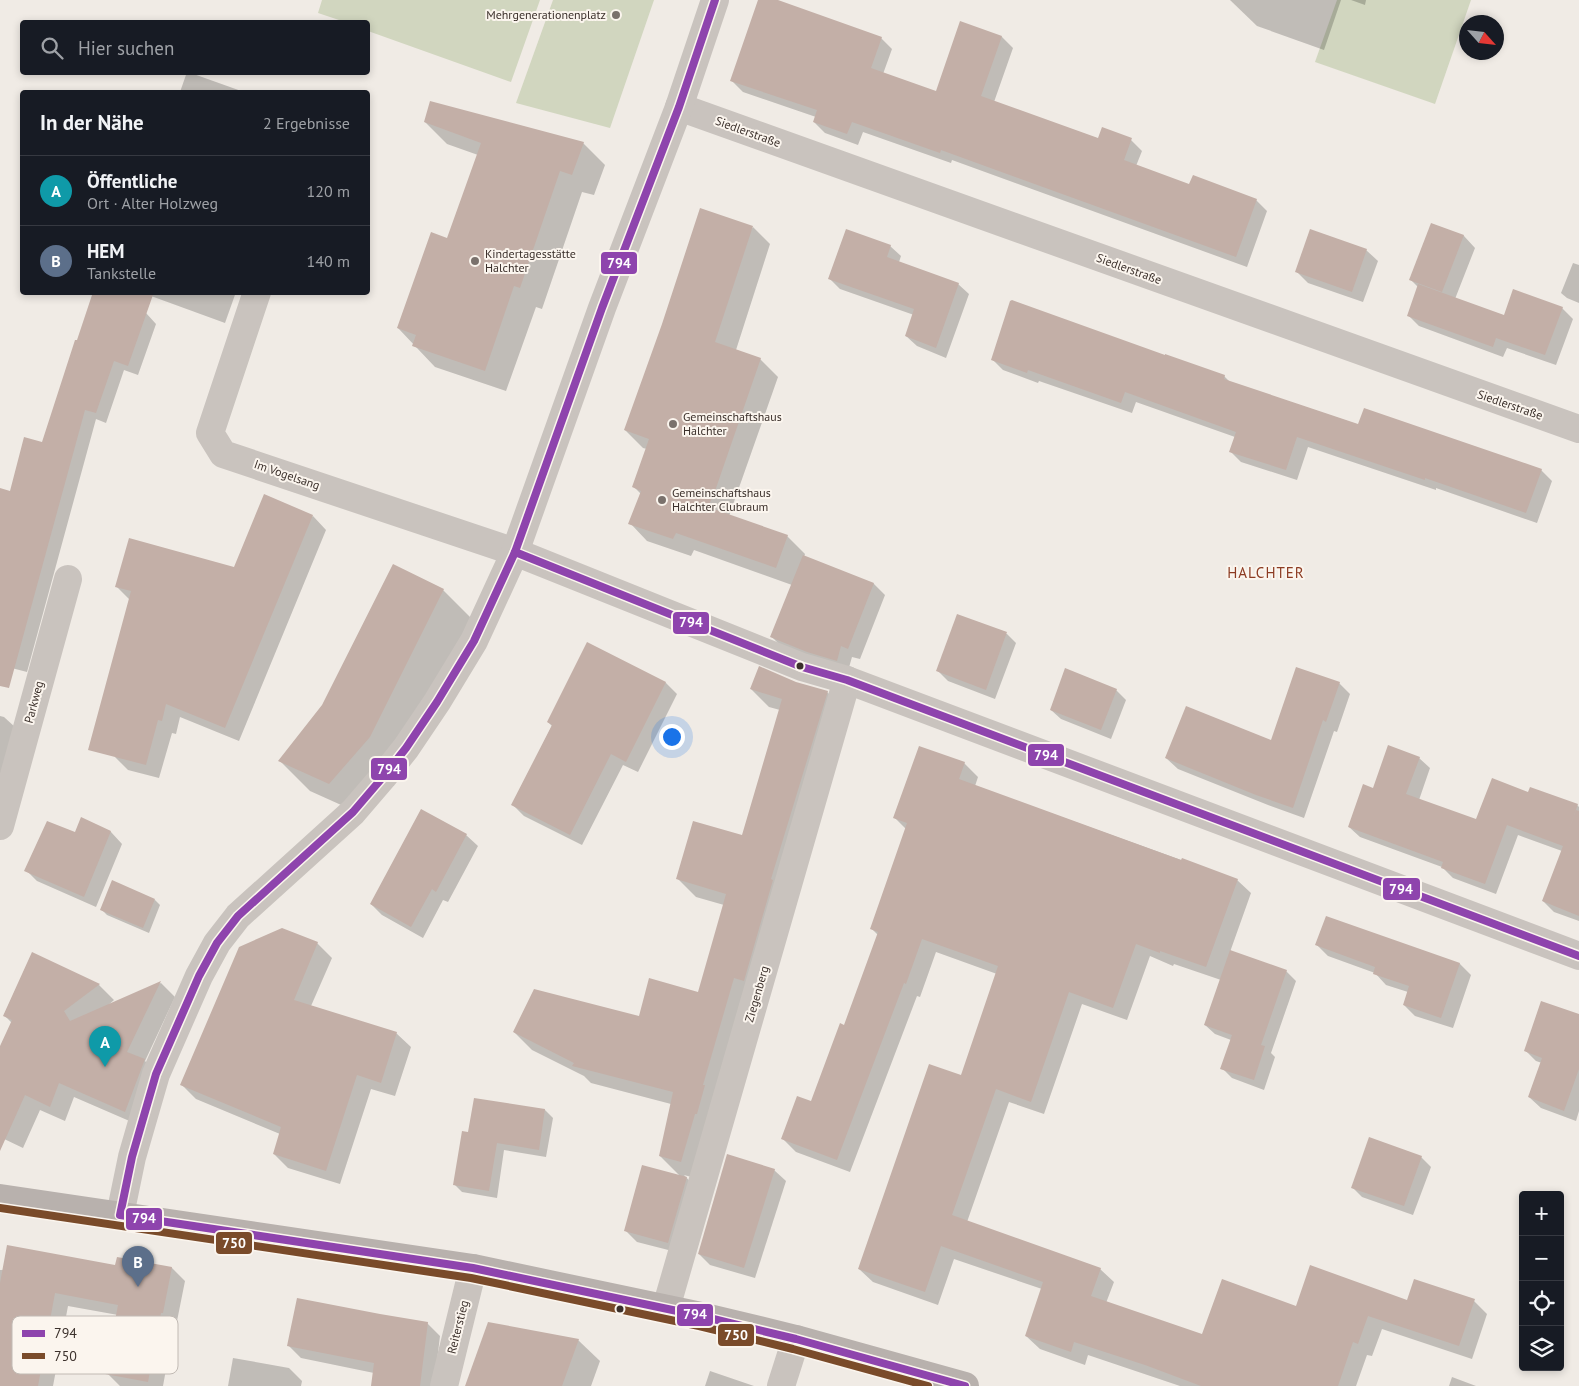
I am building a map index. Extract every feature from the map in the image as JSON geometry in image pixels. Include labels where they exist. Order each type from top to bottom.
[{"type":"main road","points":[[0,1198],[473,1268],[666,1308],[796,1339],[965,1386]]},
{"type":"street","points":[[120,1215],[132,1157],[156,1074],[199,976],[217,943],[238,916],[353,812],[406,748],[474,641],[515,552],[602,308],[679,107],[716,0]]},
{"type":"street","name":"Siedlerstraße","points":[[679,107],[1579,429]]},
{"type":"street","name":"Im Vogelsang","points":[[256,295],[210,433],[224,454],[515,552]]},
{"type":"street","points":[[515,552],[802,667],[847,680],[1579,956]]},
{"type":"street","name":"Parkweg","points":[[0,826],[68,578]]},
{"type":"street","name":"Ziegenberg","points":[[666,1308],[847,680]]},
{"type":"street","name":"Reiterstieg","points":[[444,1386],[473,1268]]},
{"type":"street","points":[[781,1386],[796,1339]]},
{"type":"green space","points":[[322,0],[540,0],[511,82],[370,32],[370,20],[339,20],[318,13]]},
{"type":"green space","points":[[553,0],[654,0],[610,128],[516,103]]},
{"type":"green space","points":[[1337,0],[1471,0],[1466,15],[1459,15],[1459,35],[1435,104],[1315,62]]},
{"type":"building","points":[[758,0],[778,0],[882,37],[871,68],[936,91],[960,21],[1002,36],[981,96],[1098,138],[1102,127],[1132,138],[1124,160],[1189,184],[1193,175],[1257,199],[1236,257],[941,150],[940,153],[852,122],[847,134],[813,122],[817,110],[730,81]]},
{"type":"building","name":"Kindertagesstätte Halchter","points":[[430,101],[584,142],[572,175],[560,171],[520,288],[514,286],[485,371],[412,346],[416,335],[397,328],[431,232],[447,238],[481,143],[424,122]]},
{"type":"building","points":[[700,208],[753,226],[715,342],[761,358],[708,507],[788,535],[776,568],[676,533],[673,539],[628,524],[641,491],[632,487],[649,439],[624,430],[662,324]]},
{"type":"building","points":[[1431,223],[1464,235],[1442,292],[1409,280]]},
{"type":"building","points":[[846,229],[891,245],[887,257],[959,283],[936,348],[905,336],[914,309],[828,279]]},
{"type":"building","points":[[1310,229],[1367,249],[1352,292],[1295,272]]},
{"type":"building","points":[[1418,284],[1504,315],[1513,289],[1563,307],[1545,355],[1496,338],[1493,347],[1407,316]]},
{"type":"building","points":[[92,295],[153,295],[128,366],[114,361],[96,413],[85,410],[9,688],[0,686],[0,488],[10,491],[24,437],[42,442],[75,340],[77,340]]},
{"type":"building","points":[[1012,300],[1225,375],[1224,379],[1358,424],[1364,408],[1542,469],[1526,513],[1297,437],[1286,470],[1229,452],[1236,432],[1125,392],[1121,403],[1028,370],[1027,373],[991,360],[1010,301]]},
{"type":"building","points":[[264,494],[313,515],[225,728],[166,704],[162,721],[158,720],[146,765],[88,750],[131,591],[115,587],[129,538],[234,567]]},
{"type":"building","points":[[803,555],[874,583],[848,649],[841,646],[837,661],[807,652],[770,637]]},
{"type":"building","points":[[393,564],[444,589],[370,737],[329,784],[278,761],[322,705]]},
{"type":"building","points":[[957,614],[1007,632],[986,690],[936,671]]},
{"type":"building","points":[[587,642],[666,682],[626,762],[611,754],[570,835],[511,805],[552,725],[547,722]]},
{"type":"building","points":[[759,666],[796,682],[828,691],[771,879],[773,880],[744,981],[734,978],[703,1085],[705,1085],[697,1114],[695,1114],[681,1162],[659,1156],[673,1092],[572,1066],[574,1063],[513,1032],[534,989],[639,1016],[649,978],[698,992],[726,894],[676,879],[693,821],[742,835],[782,699],[750,689]]},
{"type":"building","points":[[1296,667],[1340,682],[1326,722],[1323,720],[1293,808],[1165,758],[1186,706],[1271,740]]},
{"type":"building","points":[[1065,668],[1117,689],[1101,730],[1050,710]]},
{"type":"building","points":[[1388,745],[1420,757],[1406,794],[1476,819],[1492,778],[1528,792],[1530,787],[1578,804],[1566,838],[1576,810],[1579,811],[1579,916],[1542,901],[1563,846],[1507,825],[1485,884],[1441,868],[1443,862],[1348,827],[1363,784],[1373,788]]},
{"type":"building","points":[[919,746],[965,762],[959,779],[1238,879],[1206,967],[1136,944],[1113,1008],[1069,992],[1031,1102],[996,1089],[952,1215],[1101,1268],[1091,1296],[1202,1334],[1222,1279],[1296,1306],[1310,1265],[1407,1300],[1414,1279],[1475,1299],[1459,1346],[1368,1316],[1358,1344],[1353,1342],[1338,1386],[1201,1386],[1145,1365],[1074,1342],[1071,1352],[1025,1336],[1043,1282],[941,1246],[925,1292],[858,1269],[929,1064],[961,1075],[998,966],[922,939],[837,1160],[781,1139],[797,1096],[811,1101],[840,1023],[844,1025],[878,932],[870,929],[907,823],[893,818]]},
{"type":"building","points":[[421,809],[467,834],[436,892],[432,889],[411,927],[370,904]]},
{"type":"building","points":[[81,817],[111,831],[84,897],[24,871],[47,821],[75,832]]},
{"type":"building","points":[[112,880],[155,899],[143,928],[100,910]]},
{"type":"building","points":[[1326,916],[1460,963],[1441,1018],[1403,1005],[1409,986],[1373,974],[1375,967],[1315,945]]},
{"type":"building","points":[[282,928],[318,942],[294,1000],[397,1032],[381,1083],[357,1075],[326,1171],[273,1154],[281,1127],[180,1085],[239,947]]},
{"type":"building","points":[[1230,950],[1287,970],[1261,1045],[1265,1046],[1254,1080],[1220,1069],[1232,1035],[1204,1025]]},
{"type":"building","points":[[32,952],[100,984],[64,1011],[70,1021],[161,981],[127,1052],[145,1059],[125,1112],[59,1083],[50,1107],[25,1095],[0,1151],[0,1046],[12,1020],[3,1016]]},
{"type":"building","points":[[1541,1001],[1579,1014],[1579,1069],[1564,1111],[1528,1097],[1542,1058],[1524,1051]]},
{"type":"building","points":[[474,1098],[545,1109],[539,1150],[497,1143],[489,1191],[453,1185],[462,1131],[468,1132]]},
{"type":"building","points":[[1369,1137],[1422,1156],[1404,1206],[1351,1188]]},
{"type":"building","points":[[727,1154],[775,1169],[744,1268],[698,1254]]},
{"type":"building","points":[[642,1165],[687,1177],[668,1243],[624,1231]]},
{"type":"building","points":[[7,1245],[115,1265],[117,1257],[172,1267],[163,1313],[161,1313],[160,1316],[116,1316],[118,1305],[55,1293],[51,1316],[12,1316],[12,1374],[40,1374],[38,1386],[0,1386],[0,1283]]},
{"type":"building","points":[[297,1298],[428,1322],[420,1386],[371,1386],[374,1363],[287,1346]]},
{"type":"building","points":[[488,1322],[579,1339],[562,1386],[465,1386]]},
{"type":"building","points":[[105,1374],[150,1374],[148,1382]]},
{"type":"transit line","name":"794","points":[[715,0],[679,107],[602,308],[515,552],[474,641],[437,702],[406,748],[383,777],[353,812],[238,916],[217,943],[199,976],[156,1074],[132,1157],[120,1215],[473,1268],[701,1316],[796,1339],[965,1386]]},
{"type":"transit line","name":"794","points":[[515,552],[802,667],[847,680],[1579,956]]},
{"type":"transit line","name":"750","points":[[0,1208],[471,1278],[699,1326],[793,1349],[928,1386]]},
{"type":"place","name":"Mehrgenerationenplatz","points":[[616,15]]},
{"type":"place","name":"Kindertagesstätte Halchter","points":[[475,261]]},
{"type":"place","name":"Gemeinschaftshaus Halchter","points":[[673,424]]},
{"type":"place","name":"Gemeinschaftshaus Halchter Clubraum","points":[[662,500]]},
{"type":"place","name":"Öffentliche","points":[[105,1067]]},
{"type":"place","name":"HEM","points":[[138,1287]]},
{"type":"district","name":"HALCHTER","points":[[1266,573]]}]
